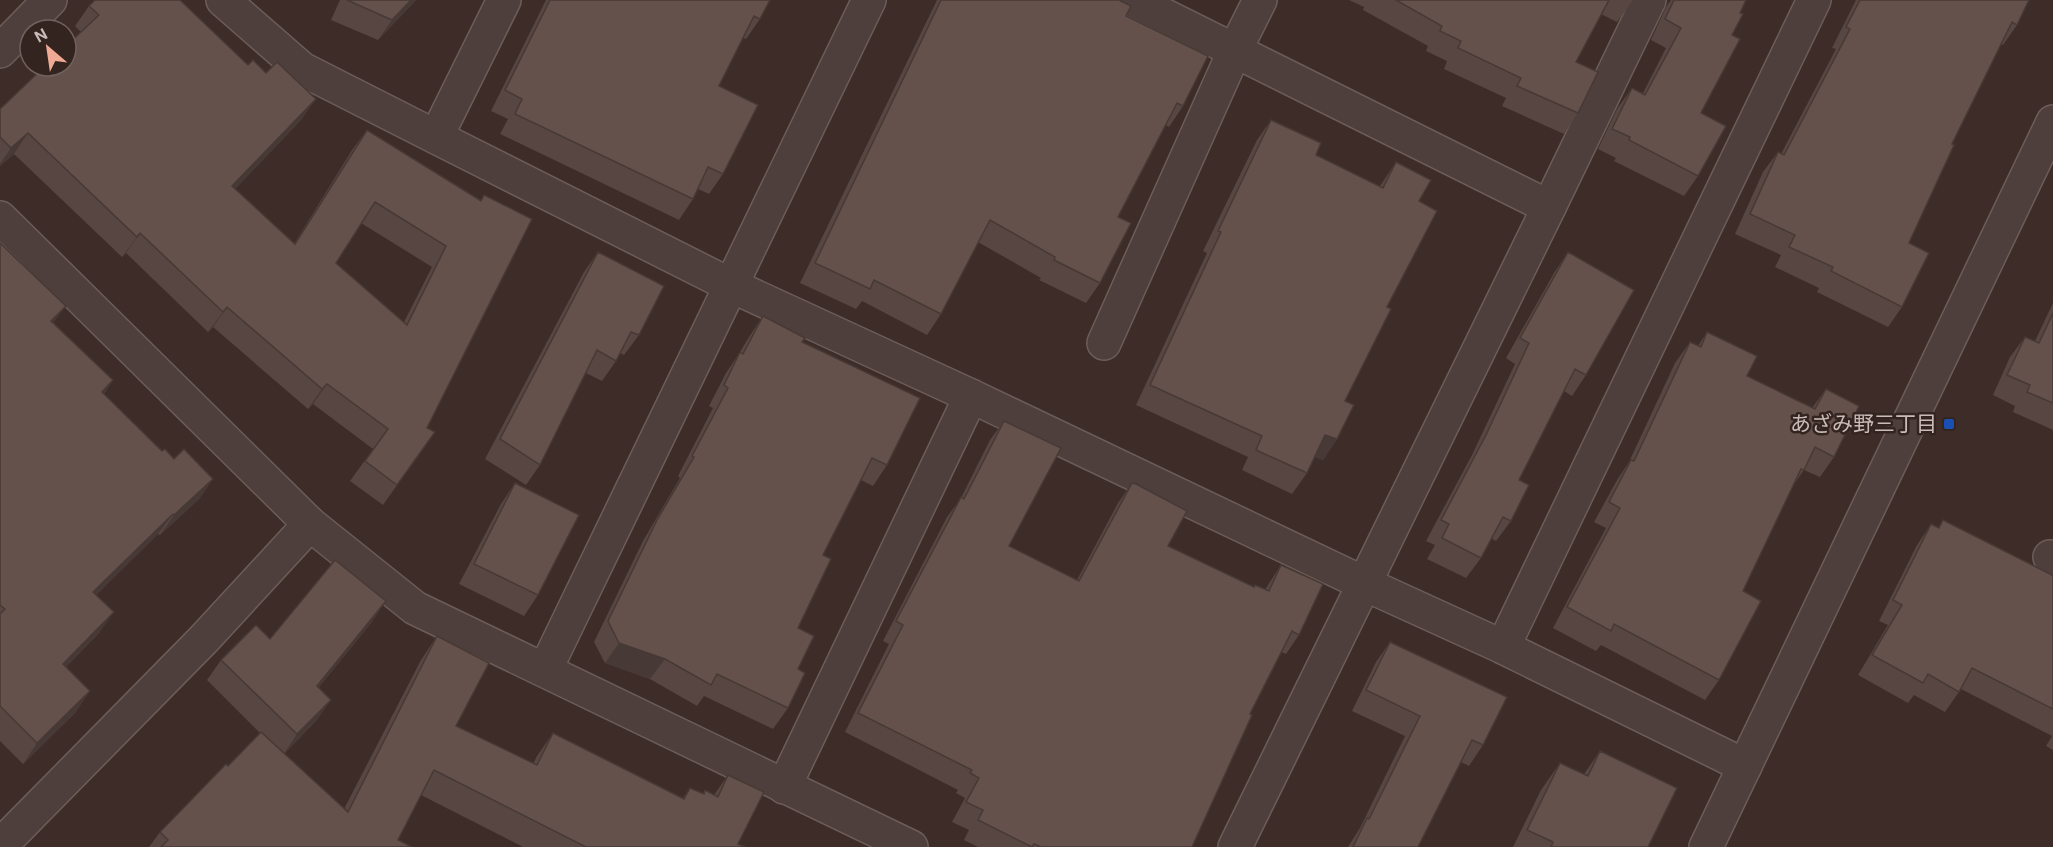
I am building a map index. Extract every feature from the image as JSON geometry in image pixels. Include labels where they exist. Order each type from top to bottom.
[{"type":"street","points":[[0,51],[50,0]]},
{"type":"street","points":[[223,0],[302,69],[730,285],[1503,647],[1745,766]]},
{"type":"street","points":[[436,136],[504,0]]},
{"type":"street","points":[[545,670],[869,0]]},
{"type":"street","points":[[1133,0],[1549,207]]},
{"type":"street","points":[[1104,343],[1235,50],[1260,0]]},
{"type":"street","points":[[1234,847],[1365,584],[1649,0]]},
{"type":"street","points":[[1503,647],[1814,0]]},
{"type":"street","points":[[1706,847],[2053,122]]},
{"type":"street","points":[[0,218],[310,524],[415,608],[911,847]]},
{"type":"street","points":[[784,787],[971,396]]},
{"type":"street","points":[[1,846],[204,639],[310,524]]},
{"type":"building","points":[[95,0],[180,0],[248,65],[253,60],[266,73],[277,62],[316,99],[232,186],[295,244],[367,130],[481,201],[484,195],[532,219],[427,428],[435,432],[397,485],[365,461],[388,429],[327,384],[322,389],[227,307],[223,312],[140,233],[137,237],[28,133],[11,148],[0,137],[0,109],[32,78],[78,78],[78,35],[99,15],[89,6]],"holes":[[[375,202],[446,246],[407,325],[336,263]]]},
{"type":"building","points":[[347,0],[411,0],[392,20]]},
{"type":"building","points":[[550,0],[770,0],[760,19],[754,16],[719,86],[758,105],[723,174],[708,167],[693,199],[515,114],[522,99],[505,90]]},
{"type":"building","points":[[941,0],[1119,0],[1131,6],[1126,16],[1208,56],[1183,106],[1177,103],[1118,217],[1131,223],[1100,283],[1054,260],[1055,257],[990,220],[941,314],[874,280],[870,289],[815,263]]},
{"type":"building","points":[[1396,0],[1609,0],[1576,62],[1598,72],[1578,113],[1517,86],[1521,78],[1458,48],[1461,41],[1440,31],[1442,26]]},
{"type":"building","points":[[1674,0],[1746,0],[1740,13],[1743,14],[1732,35],[1740,39],[1701,113],[1726,126],[1698,176],[1612,129],[1632,88],[1645,95],[1681,28],[1665,19]]},
{"type":"building","points":[[1860,0],[2029,0],[2017,25],[2012,22],[1952,144],[1954,145],[1909,243],[1929,253],[1902,307],[1831,271],[1833,267],[1789,247],[1795,235],[1750,214],[1778,152],[1784,155],[1850,29],[1846,27]]},
{"type":"building","points":[[1271,120],[1321,143],[1316,155],[1383,188],[1396,162],[1431,180],[1419,201],[1437,211],[1387,307],[1391,309],[1345,401],[1354,405],[1337,439],[1325,435],[1307,473],[1256,450],[1262,436],[1150,385],[1221,232],[1218,231]]},
{"type":"building","points":[[0,243],[66,306],[51,321],[113,380],[102,392],[162,451],[165,449],[174,459],[184,449],[213,479],[173,514],[93,592],[114,612],[63,664],[90,691],[37,743],[0,706],[0,614],[5,609],[0,605]]},
{"type":"building","points":[[598,252],[664,286],[639,335],[631,332],[616,361],[597,350],[540,465],[500,439]]},
{"type":"building","points":[[1568,252],[1634,290],[1586,375],[1575,369],[1519,480],[1529,485],[1511,521],[1503,517],[1481,558],[1442,538],[1449,524],[1441,520],[1486,435],[1529,343],[1520,338]]},
{"type":"building","points":[[2053,313],[2053,403],[2027,392],[2030,385],[2007,375],[2025,337],[2039,343]]},
{"type":"building","points":[[763,316],[805,338],[802,342],[920,398],[887,465],[872,458],[823,555],[831,559],[798,628],[814,636],[798,669],[805,673],[788,708],[717,674],[711,685],[665,659],[619,643],[608,621],[657,520],[694,457],[692,456],[728,388],[724,385],[740,352],[743,354]]},
{"type":"building","points":[[1707,332],[1757,356],[1747,376],[1815,409],[1826,389],[1859,406],[1834,457],[1815,447],[1804,470],[1801,469],[1743,591],[1761,601],[1719,680],[1614,624],[1611,631],[1567,607],[1620,508],[1609,502],[1631,460],[1634,461],[1690,342],[1701,347]]},
{"type":"building","points":[[1004,421],[1061,448],[1009,546],[1079,581],[1132,483],[1187,511],[1168,546],[1254,587],[1255,585],[1269,591],[1281,565],[1323,584],[1299,635],[1292,631],[1250,714],[1252,715],[1192,847],[1041,847],[1034,844],[1032,847],[978,820],[983,810],[966,802],[979,778],[970,773],[972,770],[858,713],[903,625],[896,621],[961,497],[964,499]]},
{"type":"building","points":[[515,483],[579,515],[538,595],[474,564]]},
{"type":"building","points":[[1943,520],[2053,574],[2053,709],[1972,668],[1959,692],[1928,674],[1923,683],[1872,655],[1902,605],[1893,600],[1931,524],[1939,528]]},
{"type":"building","points":[[335,560],[386,601],[317,686],[331,700],[297,734],[221,660],[256,625],[270,639]]},
{"type":"building","points":[[437,636],[489,663],[456,726],[537,765],[553,733],[684,799],[690,788],[704,794],[705,790],[718,797],[728,775],[764,792],[738,844],[745,847],[586,847],[434,770],[398,840],[412,847],[161,847],[168,840],[160,832],[226,764],[228,766],[261,732],[348,812]]},
{"type":"building","points":[[1390,642],[1507,697],[1483,745],[1472,740],[1418,847],[1353,847],[1420,716],[1366,690]]},
{"type":"building","points":[[1600,751],[1677,788],[1648,847],[1551,847],[1553,842],[1527,830],[1560,763],[1588,776]]},
{"type":"place","name":"あざみ野三丁目","points":[[1949,424]]}]
